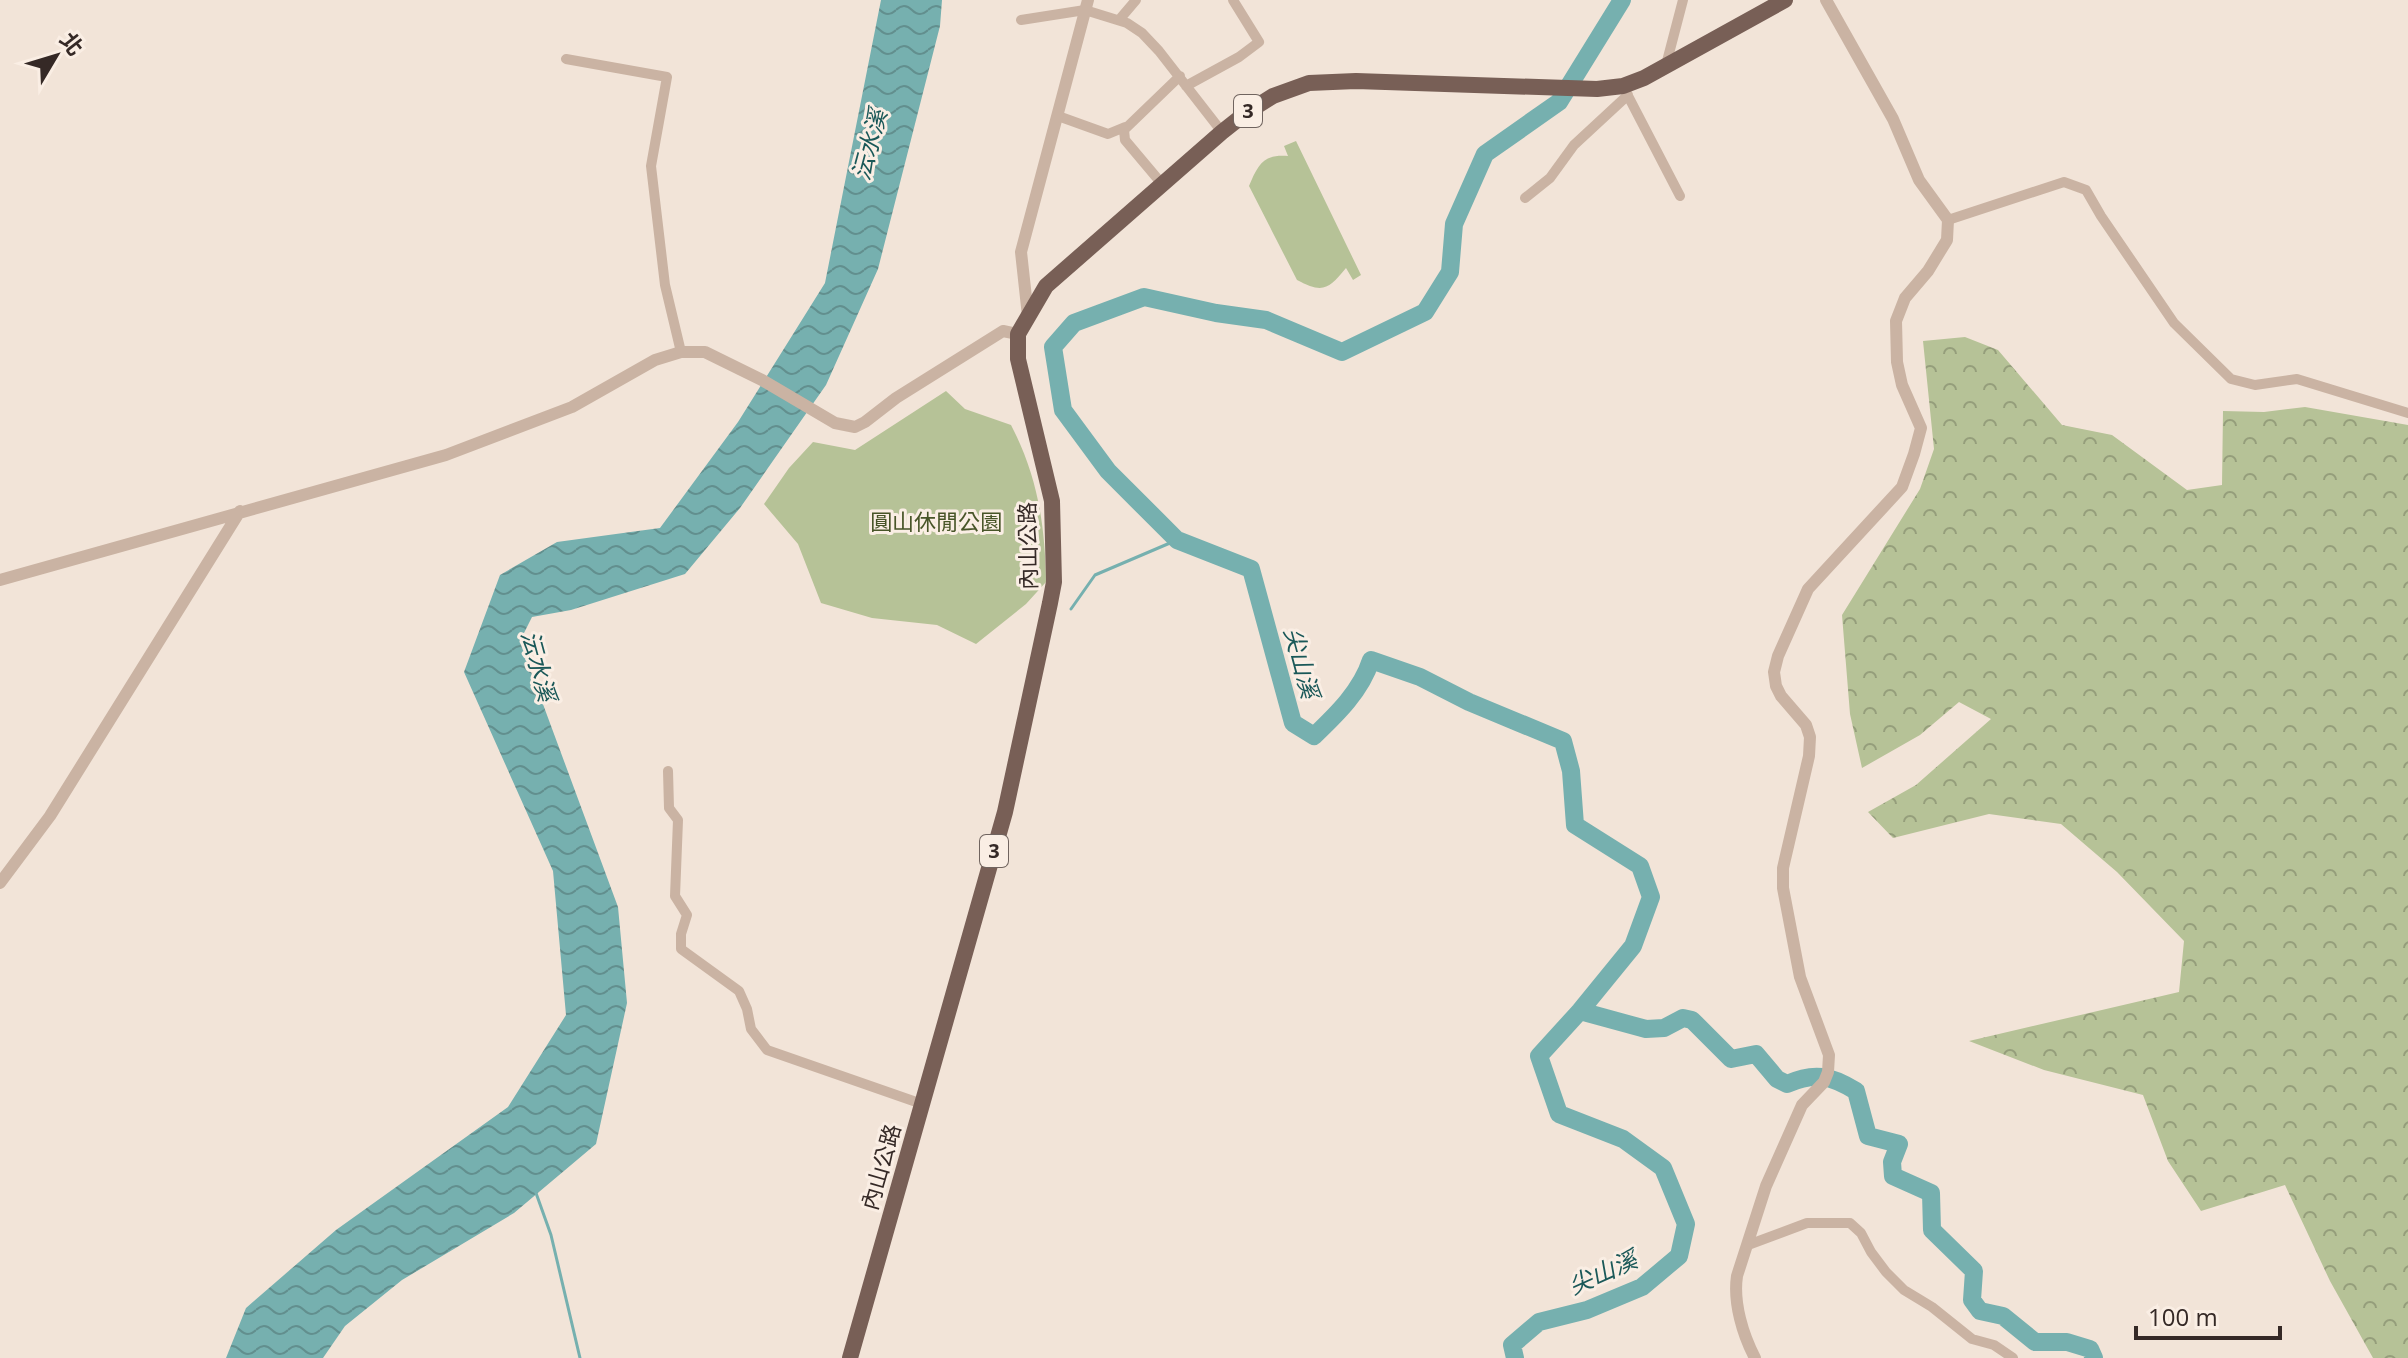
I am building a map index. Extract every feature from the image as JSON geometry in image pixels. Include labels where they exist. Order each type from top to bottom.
[{"type":"main road","name":"3","points":[[1018,334],[1046,286],[1222,132],[1273,96],[1309,83],[1356,81],[1625,90],[1785,0]]},
{"type":"main road","name":"內山公路","points":[[850,1358],[1005,812],[1054,582],[1052,501],[1020,373],[1018,334]]},
{"type":"street","points":[[1119,20],[1136,0]]},
{"type":"street","points":[[1058,116],[1108,134],[1125,127],[1183,81],[1239,57],[1259,42],[1233,0]]},
{"type":"street","points":[[1666,65],[1683,0]]},
{"type":"street","points":[[1755,1358],[1745,1338],[1735,1288],[1766,1186],[1802,1105],[1826,1077],[1829,1055],[1800,977],[1783,888],[1783,868],[1809,756],[1810,737],[1799,714],[1781,696],[1774,672],[1808,589],[1902,487],[1921,428],[1902,385],[1897,362],[1896,321],[1905,298],[1928,271],[1947,240],[1948,220],[1919,180],[1893,119],[1826,0]]},
{"type":"street","points":[[1028,316],[1021,252],[1087,5]]},
{"type":"street","points":[[1021,20],[1087,5],[1119,20],[1142,33],[1222,132]]},
{"type":"street","points":[[566,59],[667,77],[651,166],[665,285],[681,352]]},
{"type":"street","points":[[1525,198],[1550,178],[1574,145],[1625,90],[1680,196]]},
{"type":"street","points":[[1125,127],[1125,140],[1162,184]]},
{"type":"street","points":[[1948,220],[2064,182],[2075,185],[2086,190],[2174,323],[2231,379],[2255,385],[2297,379],[2408,413]]},
{"type":"street","points":[[0,580],[446,455],[572,407],[655,360],[681,352],[705,352],[762,380],[835,423],[855,427],[1003,331],[1018,334]]},
{"type":"street","points":[[0,883],[50,816],[240,511]]},
{"type":"street","points":[[668,771],[669,808],[678,820],[675,896],[687,915],[681,934],[681,949],[739,991],[751,1029],[767,1050],[922,1104]]},
{"type":"street","points":[[1748,1245],[1807,1223],[1850,1223],[1861,1233],[1886,1272],[1904,1290],[1932,1307],[1972,1339],[1994,1345],[2013,1358]]},
{"type":"green space","points":[[1296,141],[1361,275],[1353,280],[1346,268],[1325,287],[1313,287],[1297,280],[1249,186],[1262,162],[1288,156],[1284,146]]},
{"type":"green space","points":[[1965,337],[1998,350],[2062,425],[2112,435],[2187,490],[2222,485],[2223,411],[2264,412],[2305,407],[2408,425],[2408,1358],[2373,1358],[2330,1281],[2285,1185],[2201,1211],[2168,1161],[2143,1095],[2044,1070],[1969,1041],[2179,992],[2184,941],[2117,872],[2061,824],[1989,814],[1893,838],[1868,812],[1916,785],[1991,719],[1959,702],[1920,735],[1862,768],[1850,714],[1842,615],[1920,489],[1934,449],[1923,341]]},
{"type":"green space","name":"圓山休閒公園","points":[[946,391],[965,409],[1011,425],[1028,463],[1042,521],[1046,582],[1026,604],[976,644],[937,625],[872,618],[821,603],[798,544],[764,504],[789,468],[813,442],[855,450]]},
{"type":"water","name":"沄水溪","points":[[881,0],[942,0],[940,26],[878,269],[826,385],[740,508],[685,574],[571,610],[532,617],[524,633],[527,661],[618,907],[627,1003],[596,1144],[514,1213],[402,1280],[345,1326],[323,1358],[226,1358],[246,1308],[336,1230],[508,1107],[566,1015],[553,871],[464,672],[500,575],[557,542],[660,528],[738,422],[825,283]]},
{"type":"waterway","name":"尖山溪","points":[[1515,1358],[1512,1345],[1539,1322],[1587,1310],[1642,1287],[1679,1256],[1686,1224],[1663,1168],[1623,1139],[1559,1114],[1539,1056],[1633,946],[1651,897],[1640,866],[1575,825],[1571,771],[1563,741],[1469,702],[1420,677],[1371,660],[1355,692],[1314,736],[1293,723],[1251,569],[1177,540],[1108,471],[1063,410],[1053,347],[1074,323],[1144,297],[1266,320],[1342,352],[1425,312],[1450,272],[1454,224],[1485,154],[1559,102],[1622,0]]},
{"type":"waterway","points":[[1071,609],[1095,575],[1177,540]]},
{"type":"waterway","points":[[1580,1011],[1646,1029],[1664,1028],[1683,1018],[1692,1020],[1731,1059],[1756,1054],[1777,1079],[1787,1084],[1822,1077],[1856,1091],[1868,1136],[1899,1144],[1892,1162],[1893,1176],[1931,1193],[1932,1230],[1974,1271],[1972,1300],[1980,1311],[2003,1316],[2035,1342],[2067,1342],[2090,1349],[2094,1358]]},
{"type":"waterway","points":[[536,1193],[551,1235],[580,1358]]}]
